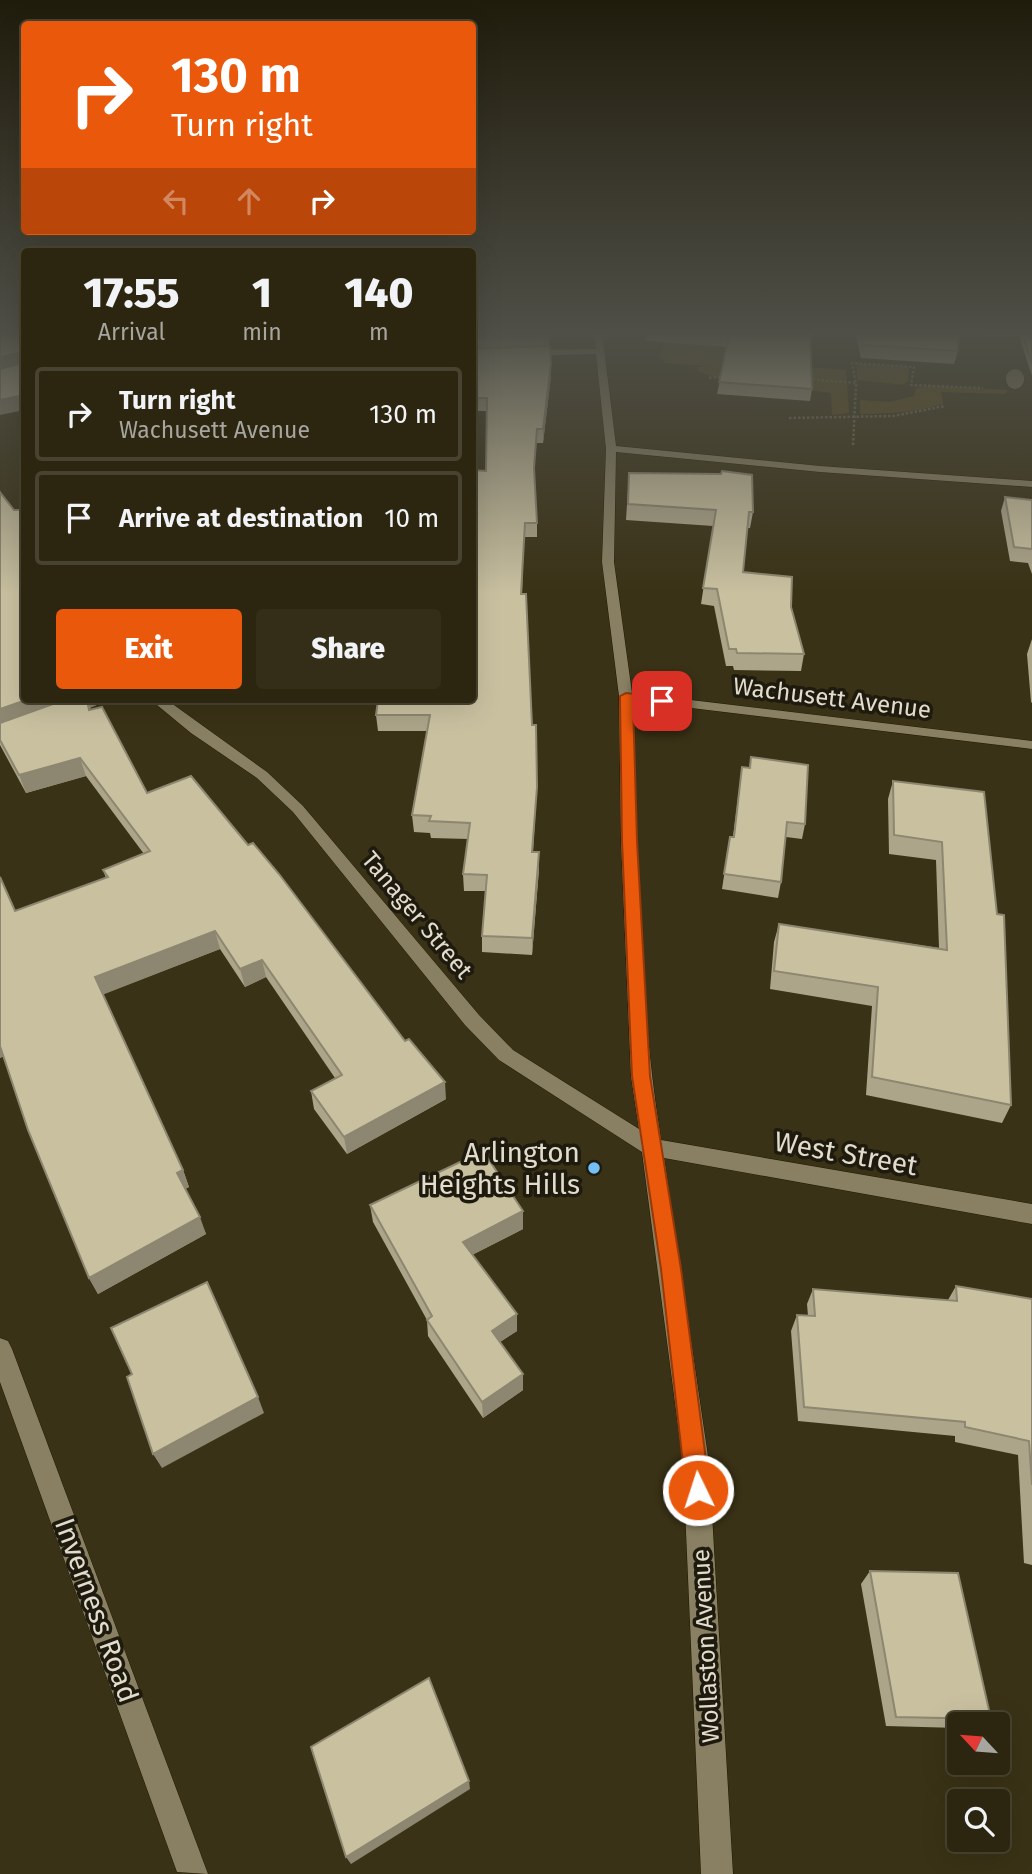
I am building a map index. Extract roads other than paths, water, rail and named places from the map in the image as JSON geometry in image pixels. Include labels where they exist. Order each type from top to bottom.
[{"type":"street","name":"Wollaston Avenue","points":[[607,419],[611,449],[608,562],[626,696],[629,841],[641,1076],[671,1269],[696,1463],[717,1874]]},
{"type":"street","points":[[611,449],[820,469],[1032,484]]},
{"type":"street","name":"Wachusett Avenue","points":[[626,696],[1032,746]]},
{"type":"street","points":[[60,715],[94,703]]},
{"type":"street","name":"Tanager Street","points":[[162,703],[262,775],[289,800],[472,1020],[506,1055],[651,1147]]},
{"type":"street","name":"West Street","points":[[651,1147],[1032,1214]]},
{"type":"street","name":"Inverness Road","points":[[0,1349],[194,1872]]},
{"type":"place","name":"Arlington Heights Hills","points":[[594,1168]]}]
